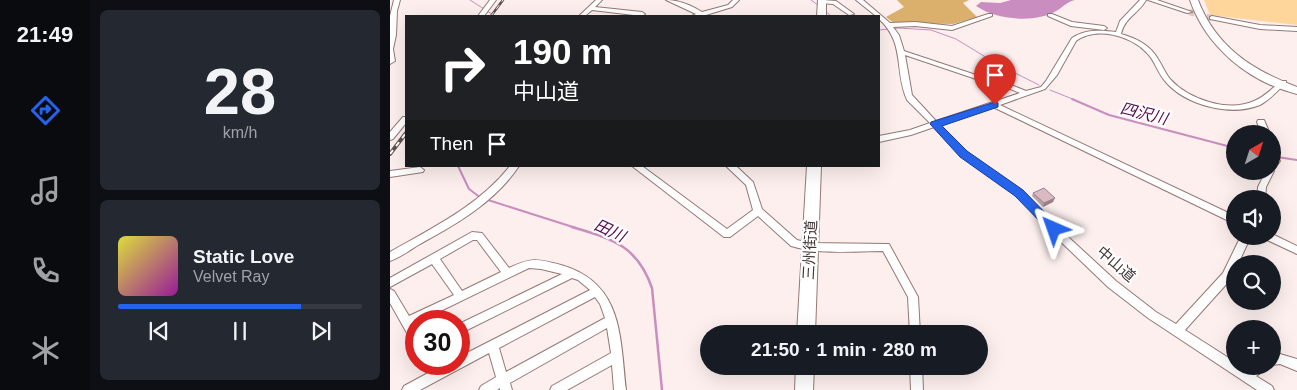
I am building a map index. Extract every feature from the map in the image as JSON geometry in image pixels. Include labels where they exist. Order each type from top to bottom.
[{"type":"highway","points":[[1194,0],[1202,21],[1225,50],[1252,69],[1297,90]]},
{"type":"highway","points":[[1199,0],[1208,22],[1231,49],[1282,84]]},
{"type":"highway","name":"三州街道","points":[[806,325],[814,167]]},
{"type":"highway","points":[[804,390],[805,375]]},
{"type":"street","points":[[390,62],[392,61],[390,49],[394,38],[391,14],[397,0]]},
{"type":"street","points":[[485,12],[493,0]]},
{"type":"street","points":[[583,15],[599,0]]},
{"type":"street","points":[[669,0],[703,15],[730,6],[736,0]]},
{"type":"street","points":[[859,0],[877,15]]},
{"type":"street","points":[[1119,32],[1120,24],[1128,14],[1140,6],[1143,0]]},
{"type":"street","points":[[1151,0],[1189,12]]},
{"type":"street","points":[[822,7],[834,2],[850,14]]},
{"type":"street","points":[[591,8],[642,14],[640,15]]},
{"type":"street","points":[[880,17],[892,27],[915,24],[952,28],[990,15]]},
{"type":"street","points":[[1050,15],[1075,24],[1119,32],[1145,48],[1154,57],[1169,82],[1185,93],[1204,101],[1226,106],[1251,105],[1262,100],[1282,84]]},
{"type":"street","points":[[1212,18],[1260,27],[1297,29]]},
{"type":"street","name":"中山道","points":[[892,27],[899,38],[908,94],[964,154],[1019,193],[1112,284],[1177,331],[1246,376],[1257,386],[1268,390]]},
{"type":"street","points":[[880,139],[935,124],[1043,88],[1052,80],[1069,46],[1076,38],[1092,33],[1119,32]]},
{"type":"street","points":[[902,52],[990,82],[1002,84],[1027,94]]},
{"type":"street","points":[[995,105],[1226,216]]},
{"type":"street","points":[[390,137],[405,120]]},
{"type":"street","points":[[390,257],[453,222],[482,202],[514,167]]},
{"type":"street","points":[[637,167],[727,234],[758,211]]},
{"type":"street","points":[[731,167],[750,184],[758,211],[794,243],[810,247],[886,247],[913,297],[915,325]]},
{"type":"street","points":[[390,174],[420,170]]},
{"type":"street","points":[[390,283],[472,236],[479,236],[508,274]]},
{"type":"street","points":[[1281,242],[1297,250]]},
{"type":"street","points":[[1177,331],[1227,276],[1242,245]]},
{"type":"street","points":[[434,258],[460,296]]},
{"type":"street","points":[[432,310],[528,264],[537,263],[572,272],[586,280],[598,291],[605,301],[612,320],[620,390]]},
{"type":"street","points":[[470,323],[572,272]]},
{"type":"street","points":[[470,357],[598,291]]},
{"type":"street","points":[[390,294],[405,317]]},
{"type":"street","points":[[485,390],[504,385],[612,320]]},
{"type":"street","points":[[493,346],[504,385]]},
{"type":"street","points":[[556,390],[616,356]]},
{"type":"street","points":[[1281,359],[1297,366]]},
{"type":"street","points":[[408,390],[427,375]]},
{"type":"street","points":[[916,375],[917,390]]},
{"type":"shaded area","points":[[897,0],[969,0],[963,3],[977,17],[953,24],[894,23],[886,17],[904,7]]},
{"type":"shaded area","points":[[1011,0],[1075,0],[1049,14],[1028,19],[1005,17],[976,6],[981,2],[1000,3]]},
{"type":"shaded area","points":[[1204,0],[1297,0],[1297,25],[1210,15]]},
{"type":"building","points":[[1044,188],[1055,198],[1044,203],[1033,193]]},
{"type":"waterway","name":"田川","points":[[470,0],[493,15]]},
{"type":"waterway","name":"四沢川","points":[[811,0],[818,5]]},
{"type":"waterway","name":"四沢川","points":[[825,11],[830,15]]},
{"type":"waterway","name":"四沢川","points":[[880,30],[899,28],[931,30],[956,39],[997,64],[1039,85]]},
{"type":"waterway","name":"四沢川","points":[[1050,90],[1075,100]]},
{"type":"waterway","name":"四沢川","points":[[1072,99],[1109,115],[1226,146]]},
{"type":"waterway","name":"四沢川","points":[[1281,158],[1297,160]]},
{"type":"waterway","name":"田川","points":[[458,167],[469,189],[481,198]]},
{"type":"waterway","name":"田川","points":[[488,200],[576,228]]},
{"type":"waterway","name":"田川","points":[[572,227],[611,240],[621,246],[631,253],[646,274],[652,288],[662,390]]},
{"type":"tunnel","points":[[1189,12],[1212,18]]},
{"type":"railway","points":[[492,15],[503,0]]},
{"type":"railway","points":[[390,154],[405,134]]},
{"type":"route","points":[[995,105],[935,124],[964,154],[1019,193],[1054,229]]}]
